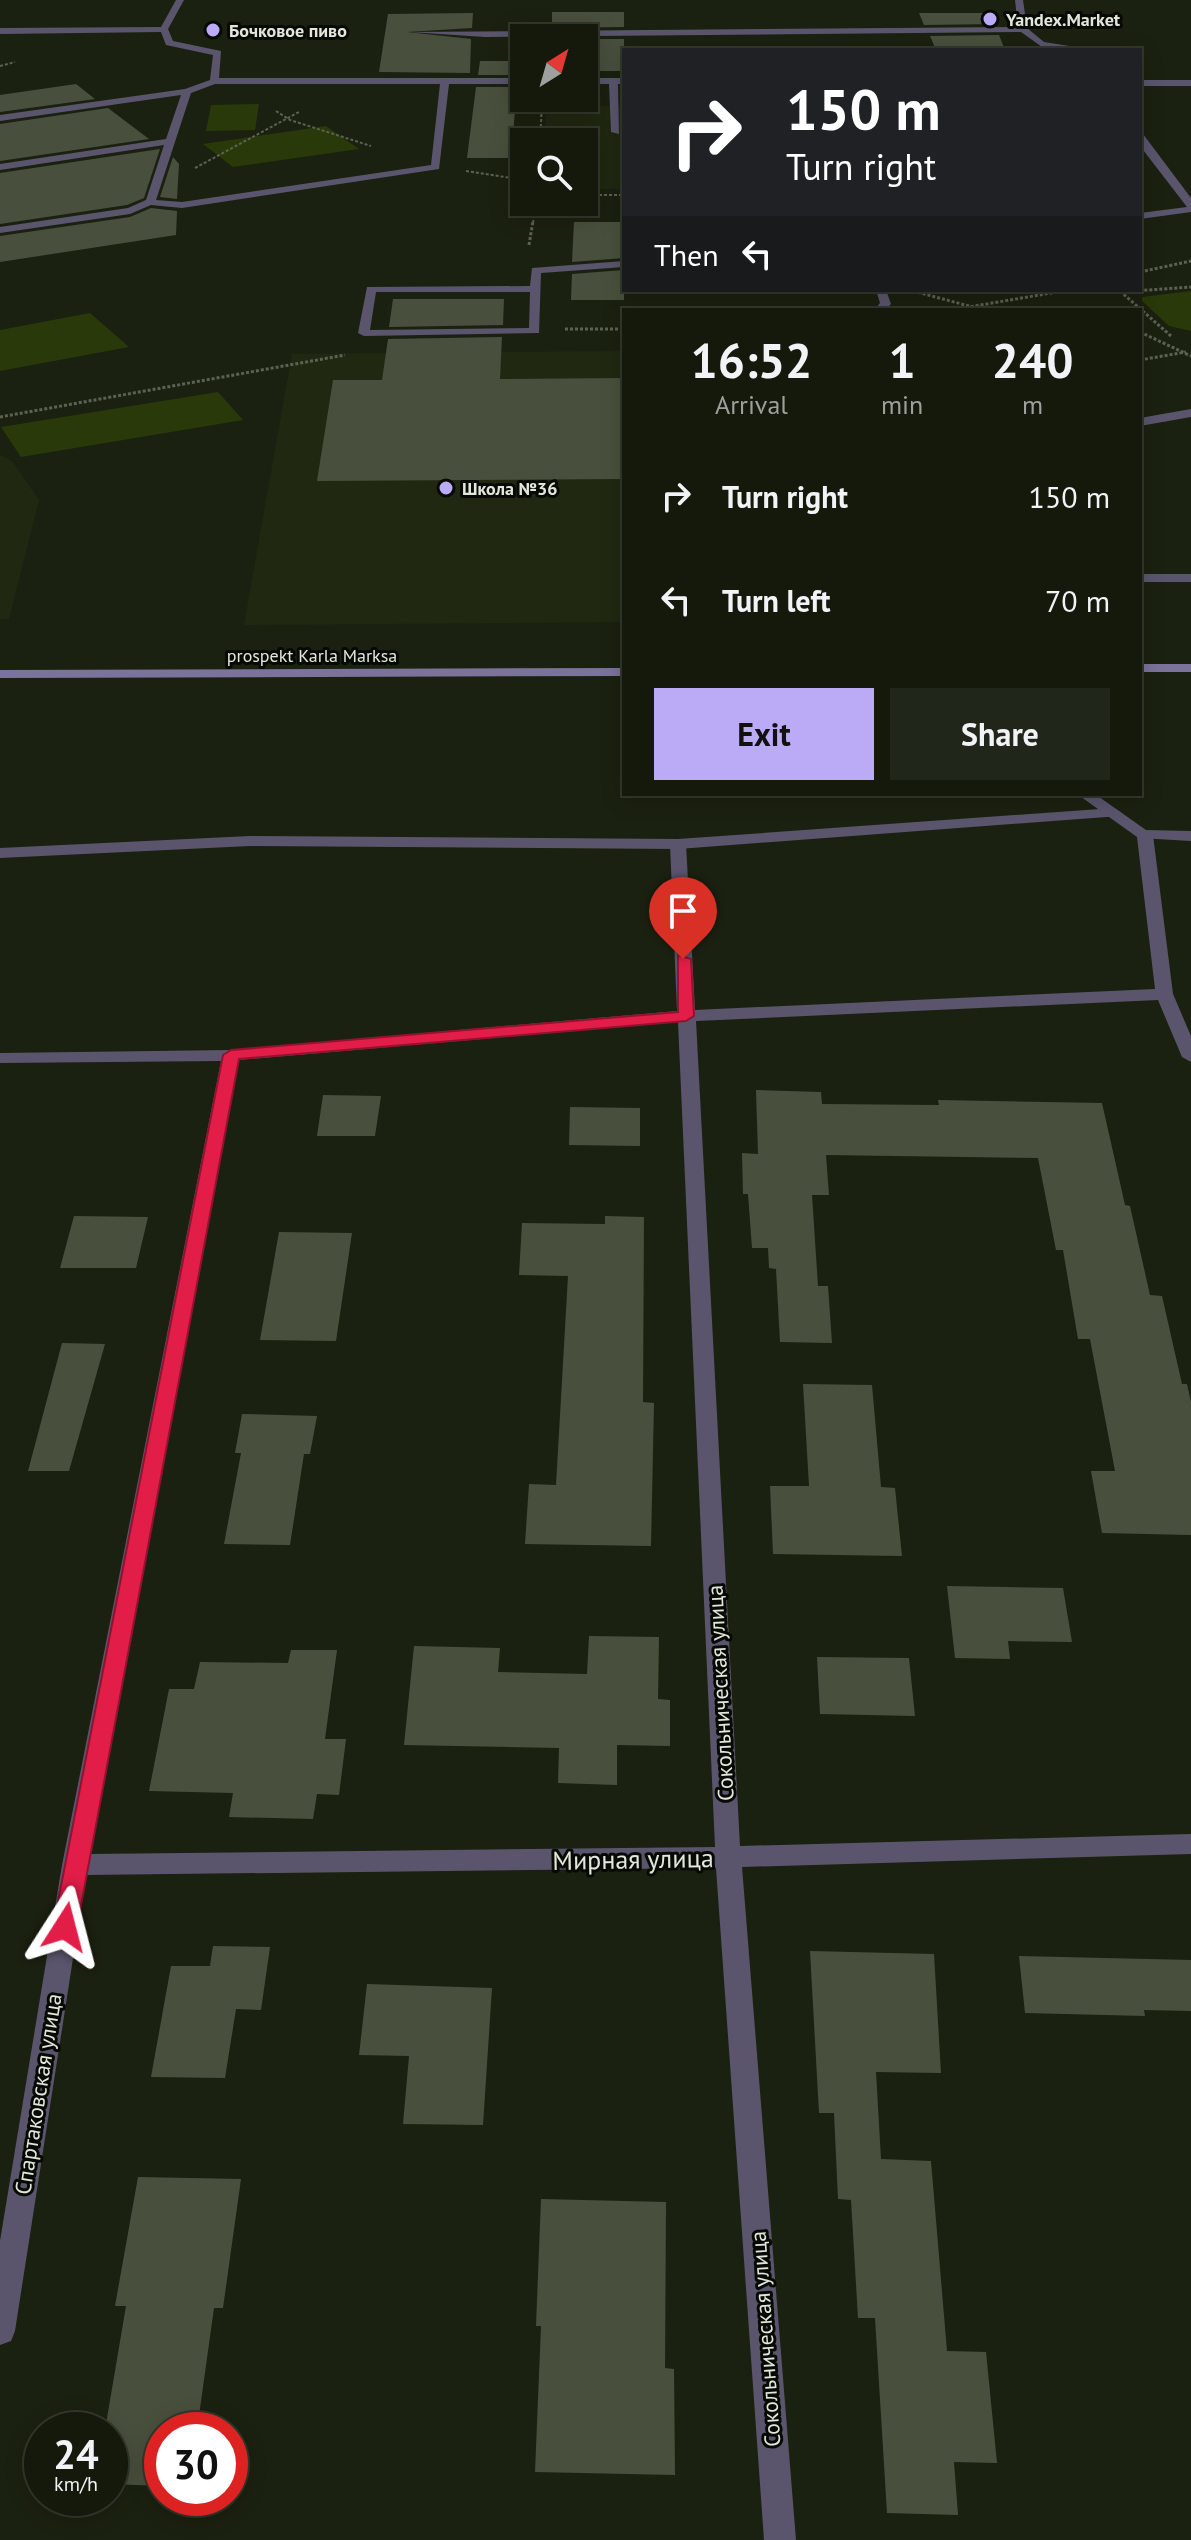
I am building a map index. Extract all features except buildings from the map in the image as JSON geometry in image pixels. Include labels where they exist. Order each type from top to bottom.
[{"type":"street","points":[[180,0],[164,29],[169,43],[218,53],[218,81]]},
{"type":"street","points":[[1019,0],[1017,5],[1023,29],[1042,44],[1075,48]]},
{"type":"street","points":[[0,31],[164,29]]},
{"type":"street","points":[[414,32],[1023,29]]},
{"type":"street","points":[[0,118],[187,91],[218,81],[510,81]]},
{"type":"street","points":[[151,197],[182,205],[436,167],[445,81]]},
{"type":"street","points":[[598,81],[622,81]]},
{"type":"street","points":[[613,81],[616,132]]},
{"type":"street","points":[[1142,83],[1191,83]]},
{"type":"street","points":[[0,230],[130,211],[151,197],[187,91]]},
{"type":"street","points":[[0,167],[171,141]]},
{"type":"street","points":[[1142,145],[1191,207],[1142,216]]},
{"type":"street","points":[[535,289],[371,289],[364,333],[535,329],[536,271],[622,264]]},
{"type":"street","points":[[1142,422],[1191,413]]},
{"type":"street","points":[[1142,578],[1191,578]]},
{"type":"street","points":[[1142,668],[1191,668]]},
{"type":"street","name":"prospekt Karla Marksa","points":[[0,674],[622,672]]},
{"type":"street","points":[[1088,796],[1145,835],[1191,836]]},
{"type":"street","points":[[0,853],[250,841],[678,844],[1114,813]]},
{"type":"street","points":[[1145,835],[1164,994],[1191,1057]]},
{"type":"street","name":"Сокольническая улица","points":[[678,844],[728,1857],[780,2540]]},
{"type":"street","points":[[0,1058],[231,1055],[686,1016],[1164,994]]},
{"type":"street","name":"Спартаковская улица","points":[[0,2331],[75,1865],[231,1055]]},
{"type":"street","name":"Мирная улица","points":[[75,1865],[728,1857],[1191,1844]]},
{"type":"path","points":[[218,81],[285,117],[372,146]]},
{"type":"path","points":[[151,197],[285,117]]},
{"type":"path","points":[[436,167],[510,178]]},
{"type":"path","points":[[598,195],[622,195]]},
{"type":"path","points":[[534,216],[527,263],[536,271]]},
{"type":"path","points":[[1142,272],[1191,261]]},
{"type":"path","points":[[1142,290],[1191,287]]},
{"type":"path","points":[[916,292],[980,308]]},
{"type":"path","points":[[965,308],[1058,292]]},
{"type":"path","points":[[1121,292],[1139,308]]},
{"type":"path","points":[[1142,310],[1171,336]]},
{"type":"path","points":[[535,329],[622,329]]},
{"type":"path","points":[[1142,333],[1189,354]]},
{"type":"path","points":[[1142,360],[1189,354]]},
{"type":"path","points":[[0,417],[345,355]]},
{"type":"shaded area","points":[[598,106],[622,106],[622,189],[598,189],[598,128],[545,128],[546,112],[598,112]]},
{"type":"shaded area","name":"Школа №36","points":[[622,351],[622,622],[244,625],[292,354]]},
{"type":"shaded area","points":[[0,455],[12,461],[39,500],[9,619],[0,619]]},
{"type":"green space","points":[[259,104],[255,130],[206,131],[211,105]]},
{"type":"green space","points":[[326,126],[359,149],[233,167],[203,144]]},
{"type":"green space","points":[[1191,291],[1191,331],[1169,326],[1142,301],[1142,297]]},
{"type":"green space","points":[[90,313],[129,347],[0,371],[0,330]]},
{"type":"green space","points":[[218,392],[243,420],[21,457],[1,427]]},
{"type":"place","name":"Yandex.Market","points":[[990,19]]},
{"type":"place","name":"Бочковое пиво","points":[[213,30]]},
{"type":"place","name":"Школа №36","points":[[446,488]]},
{"type":"route","points":[[65,1927],[231,1055],[686,1016],[683,959]]}]
